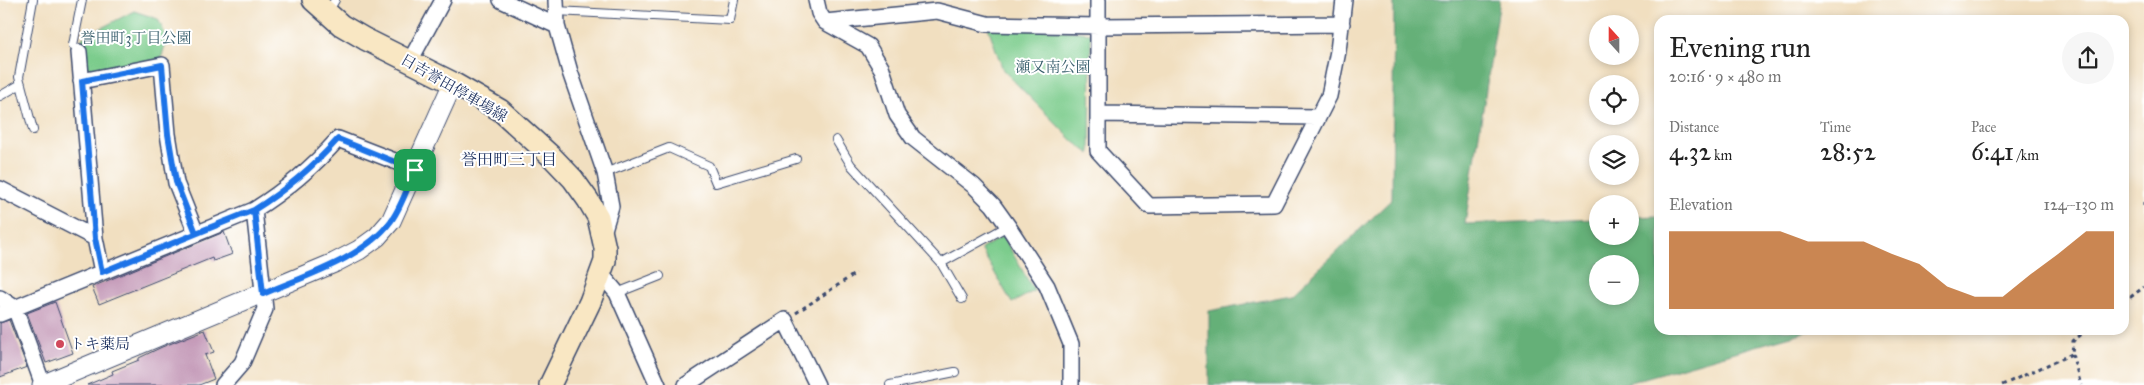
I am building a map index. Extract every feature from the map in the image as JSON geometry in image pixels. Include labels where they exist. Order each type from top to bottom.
[{"type":"main road","name":"日吉誉田停車場線","points":[[325,4],[341,25],[364,39],[453,83],[500,110],[552,157],[573,179],[588,200],[598,217],[603,234],[605,261],[602,275],[550,385]]},
{"type":"street","points":[[410,61],[443,0]]},
{"type":"street","points":[[501,0],[556,12],[570,72],[605,173],[611,206],[603,234]]},
{"type":"street","points":[[816,0],[819,13],[825,22],[868,46],[882,69],[897,115],[914,138],[974,186],[993,205],[1008,226],[1046,286],[1071,344],[1071,385]]},
{"type":"street","points":[[1098,0],[1098,151],[1149,206],[1274,204],[1329,96],[1342,24],[1344,0]]},
{"type":"street","points":[[825,22],[937,11],[987,24],[1098,26],[1342,24]]},
{"type":"street","points":[[76,49],[82,81],[95,238],[102,272]]},
{"type":"street","points":[[82,81],[162,65],[168,134],[176,182],[196,233]]},
{"type":"street","points":[[0,298],[15,308],[43,385],[334,263],[359,250],[378,236],[391,220],[453,83]]},
{"type":"street","points":[[1098,114],[1317,118]]},
{"type":"street","points":[[0,314],[254,210],[276,196],[315,164],[338,139],[415,170]]},
{"type":"street","points":[[0,189],[95,238]]},
{"type":"street","points":[[223,385],[242,363],[265,309],[254,210]]},
{"type":"street","points":[[602,275],[617,292],[658,385]]},
{"type":"street","points":[[686,385],[785,320],[817,385]]},
{"type":"lane","points":[[33,0],[19,76],[33,130]]},
{"type":"lane","points":[[76,49],[82,0]]},
{"type":"lane","points":[[556,12],[730,20],[734,0]]},
{"type":"lane","points":[[0,96],[21,84]]},
{"type":"lane","points":[[836,140],[851,165],[941,263],[962,299]]},
{"type":"lane","points":[[605,173],[669,148],[709,166],[716,183],[796,159]]},
{"type":"lane","points":[[941,263],[1008,226]]},
{"type":"lane","points":[[617,292],[660,276]]},
{"type":"lane","points":[[890,385],[955,372]]},
{"type":"path","points":[[2144,202],[2144,210]]},
{"type":"path","points":[[785,320],[856,272]]},
{"type":"path","points":[[2129,298],[2144,287]]},
{"type":"path","points":[[2081,335],[2074,341],[2072,354],[2081,385]]},
{"type":"path","points":[[2002,385],[2072,354]]},
{"type":"green space","points":[[1394,0],[1500,0],[1465,224],[1589,219],[1589,245],[1639,245],[1639,217],[1654,216],[1654,335],[1795,335],[1620,385],[1209,385],[1209,311],[1291,295],[1392,199]]},
{"type":"green space","name":"誉田町3丁目公園","points":[[134,11],[158,19],[167,38],[161,59],[89,73],[83,67],[82,38]]},
{"type":"green space","name":"瀬又南公園","points":[[987,24],[1091,33],[1090,154],[1073,141],[1003,70]]},
{"type":"green space","points":[[1003,236],[1034,291],[1012,303],[981,249]]},
{"type":"building","points":[[224,232],[232,254],[213,261],[212,258],[99,304],[92,287]]},
{"type":"building","points":[[55,302],[73,353],[46,363],[27,313]]},
{"type":"building","points":[[9,320],[27,367],[0,377],[0,323]]},
{"type":"building","points":[[205,330],[214,352],[205,355],[214,379],[199,385],[87,385],[113,374],[112,371],[139,360],[139,358],[162,347]]},
{"type":"place","name":"トキ薬局","points":[[60,344]]},
{"type":"district","name":"誉田町三丁目","points":[[509,159]]},
{"type":"route","points":[[415,170],[338,139],[315,164],[276,196],[254,210],[102,272],[95,238],[82,81],[162,65],[168,134],[176,182],[196,233],[254,210],[263,294],[334,263],[359,250],[378,236],[391,220],[415,170]]}]
